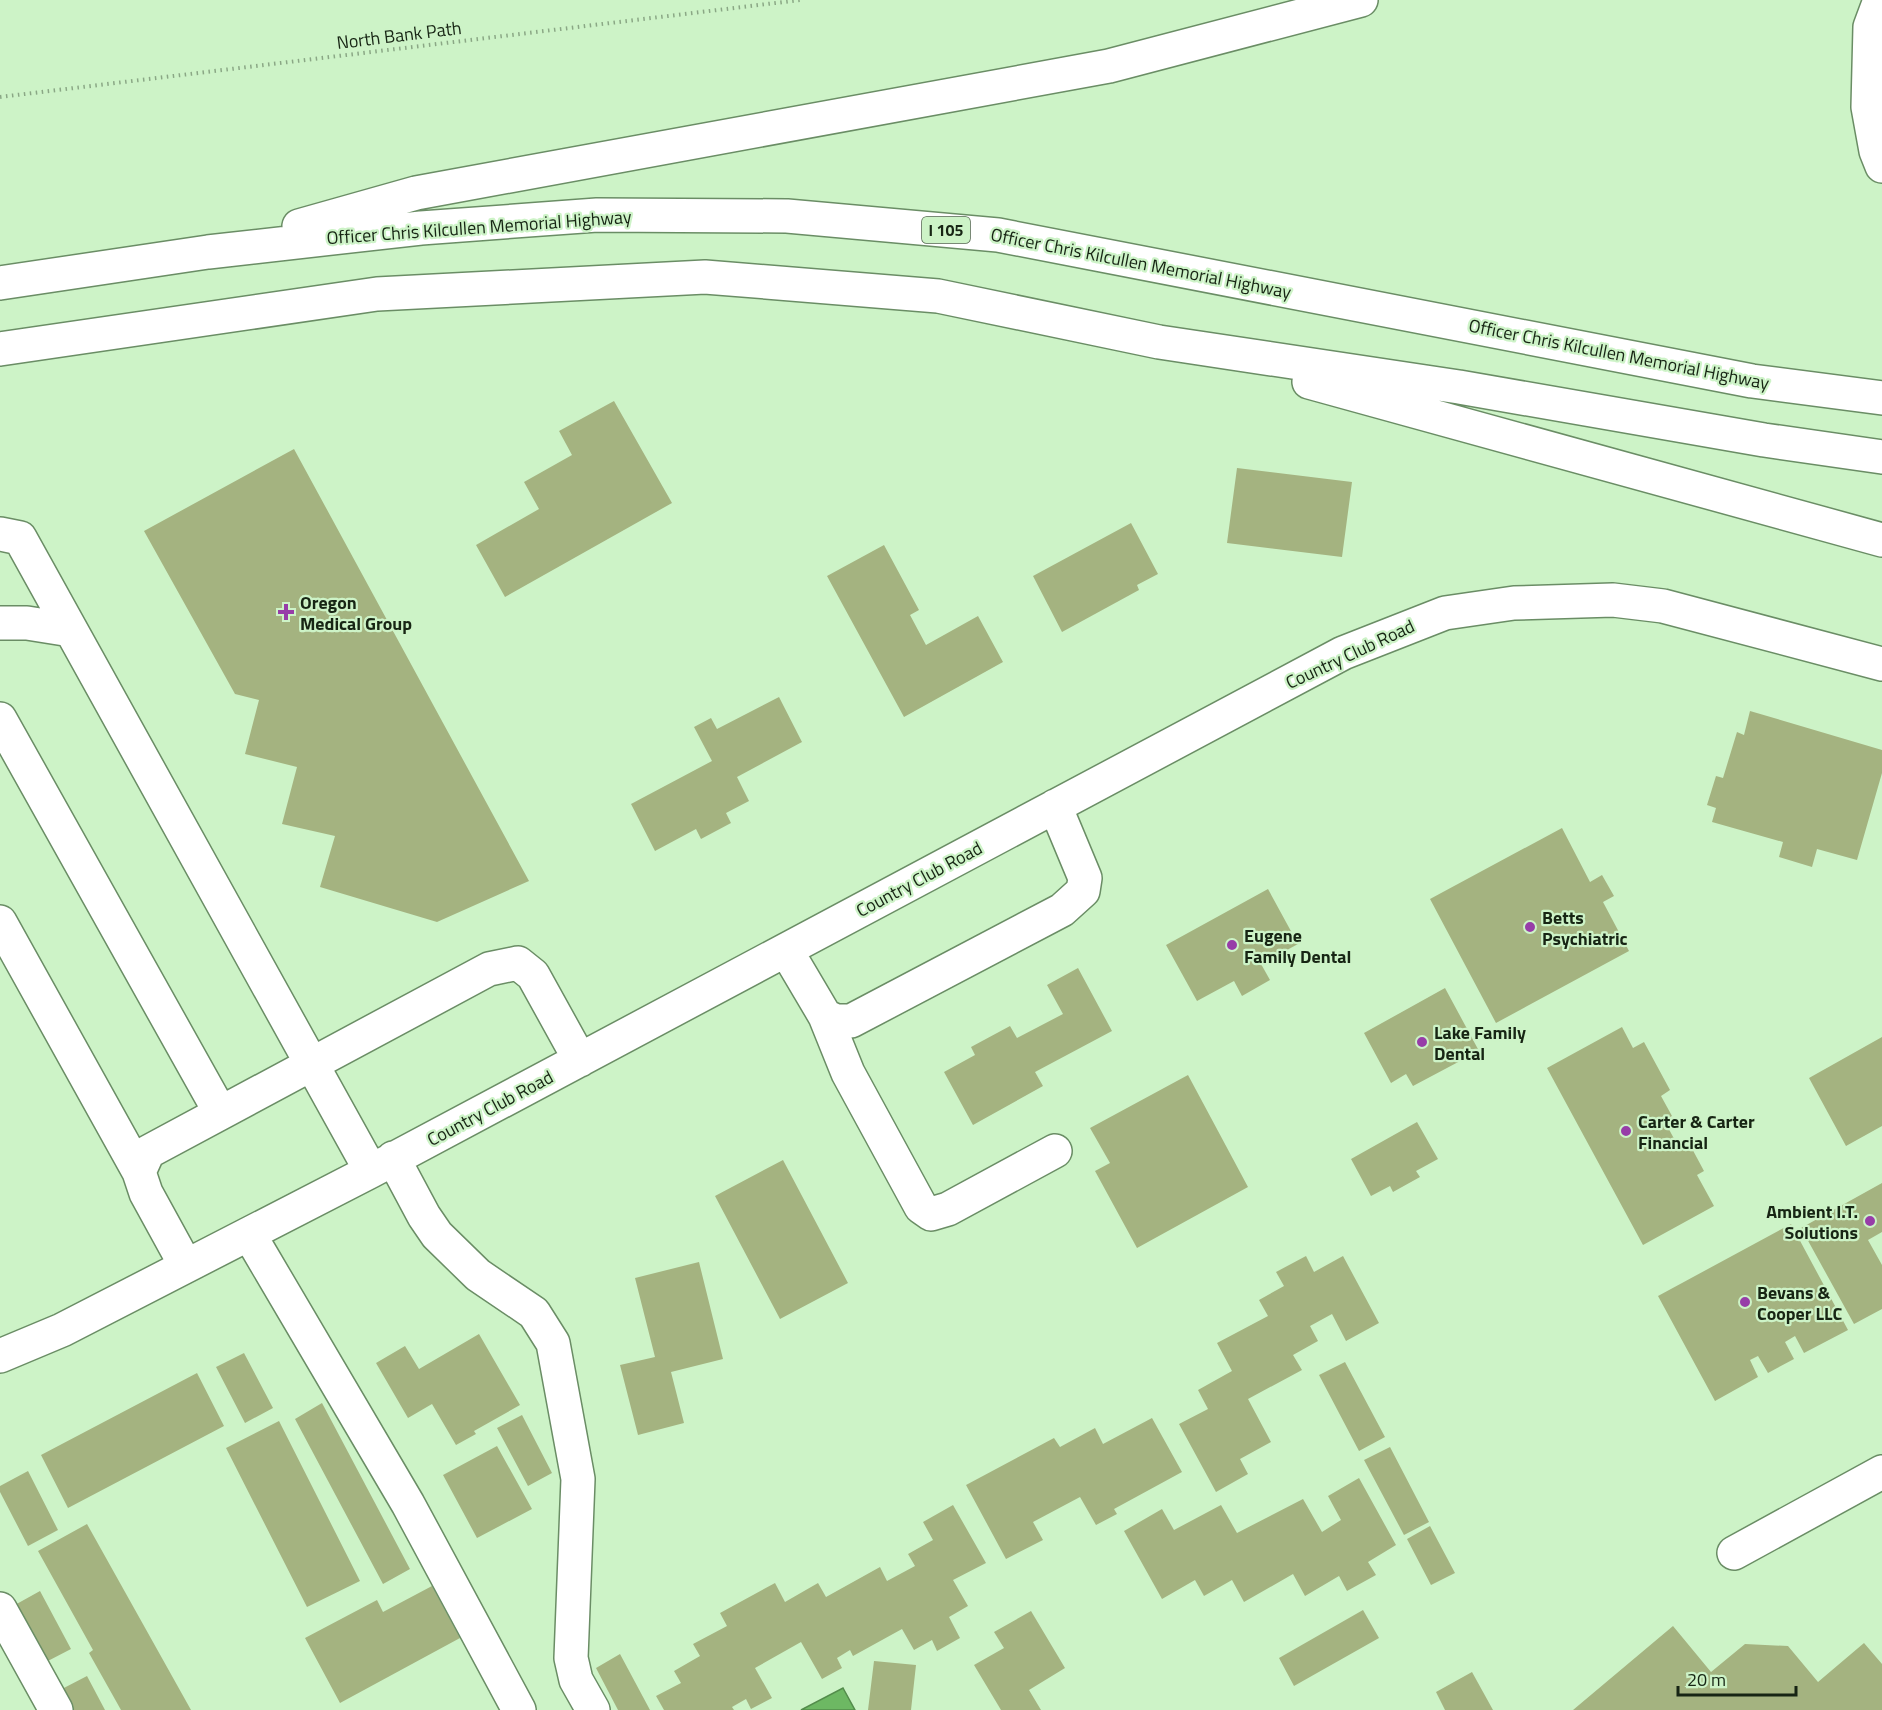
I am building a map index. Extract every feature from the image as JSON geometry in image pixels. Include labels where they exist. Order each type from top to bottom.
[{"type":"main road","points":[[208,252],[416,193],[1109,66],[1361,0]]},
{"type":"main road","points":[[1880,0],[1870,27],[1868,107],[1876,151],[1882,166]]},
{"type":"main road","name":"Officer Chris Kilcullen Memorial Highway","points":[[0,283],[208,252],[422,228],[597,215],[788,216],[998,235],[1752,381],[1882,398]]},
{"type":"main road","points":[[0,349],[377,294],[705,277],[938,296],[1160,342],[1459,387],[1764,440],[1882,457]]},
{"type":"main road","points":[[1160,342],[1882,540]]},
{"type":"main road","points":[[0,534],[20,538],[312,1063],[382,1165],[437,1235],[478,1275],[534,1313],[553,1343],[578,1479],[571,1658],[576,1680],[593,1710]]},
{"type":"main road","name":"Country Club Road","points":[[0,1356],[62,1330],[382,1165],[1343,653],[1446,613],[1514,603],[1613,600],[1663,606],[1882,664]]},
{"type":"main road","points":[[0,623],[27,623],[71,630]]},
{"type":"main road","points":[[0,719],[220,1112]]},
{"type":"main road","points":[[825,1016],[837,1021],[851,1021],[1062,910],[1083,891],[1085,878],[1055,806]]},
{"type":"main road","points":[[0,922],[139,1172],[146,1193],[186,1266]]},
{"type":"main road","points":[[786,950],[825,1016],[848,1073],[921,1207],[931,1214],[948,1209],[1055,1151]]},
{"type":"main road","points":[[139,1172],[148,1152],[489,969],[518,963],[533,975],[580,1060]]},
{"type":"main road","points":[[249,1234],[408,1504],[519,1710]]},
{"type":"main road","points":[[1734,1553],[1882,1472]]},
{"type":"main road","points":[[0,1609],[56,1710]]},
{"type":"path","name":"North Bank Path","points":[[0,97],[800,0]]},
{"type":"shaded area","points":[[843,1688],[855,1710],[801,1710]]},
{"type":"building","points":[[614,401],[672,503],[505,597],[476,545],[539,509],[524,482],[572,455],[559,431]]},
{"type":"building","name":"Oregon Medical Group","points":[[294,449],[529,881],[437,922],[320,887],[335,836],[282,824],[297,767],[245,754],[259,700],[235,694],[144,531]]},
{"type":"building","points":[[1237,468],[1352,482],[1342,557],[1227,543]]},
{"type":"building","points":[[1131,523],[1158,574],[1137,585],[1139,590],[1062,632],[1033,576]]},
{"type":"building","points":[[884,545],[919,610],[910,615],[926,645],[978,616],[1003,662],[904,717],[827,576]]},
{"type":"building","points":[[779,697],[802,742],[737,777],[749,801],[726,813],[731,823],[701,839],[696,829],[655,851],[631,804],[712,761],[694,727],[711,718],[717,729]]},
{"type":"building","points":[[1750,711],[1882,750],[1882,773],[1857,860],[1817,849],[1812,867],[1779,857],[1783,842],[1712,822],[1716,808],[1707,805],[1716,776],[1723,778],[1737,732],[1744,735]]},
{"type":"building","name":"Betts Psychiatric","points":[[1562,828],[1590,882],[1602,875],[1614,896],[1603,902],[1629,951],[1496,1023],[1430,899]]},
{"type":"building","name":"Eugene Family Dental","points":[[1268,889],[1298,944],[1261,964],[1270,980],[1242,996],[1234,981],[1197,1001],[1166,945]]},
{"type":"building","points":[[1078,968],[1112,1031],[1035,1072],[1043,1086],[973,1125],[944,1072],[975,1055],[971,1047],[1010,1026],[1017,1038],[1063,1014],[1047,985]]},
{"type":"building","name":"Lake Family Dental","points":[[1445,988],[1479,1051],[1413,1086],[1406,1074],[1391,1083],[1364,1033]]},
{"type":"building","name":"Carter & Carter Financial","points":[[1622,1027],[1633,1048],[1644,1042],[1670,1090],[1661,1096],[1672,1116],[1664,1120],[1679,1148],[1689,1143],[1704,1171],[1697,1175],[1714,1206],[1643,1245],[1547,1068]]},
{"type":"building","points":[[1882,1037],[1882,1126],[1846,1146],[1809,1078]]},
{"type":"building","points":[[1188,1075],[1248,1187],[1137,1248],[1095,1171],[1110,1163],[1090,1128]]},
{"type":"building","points":[[1417,1122],[1438,1159],[1416,1171],[1420,1177],[1393,1192],[1390,1186],[1371,1196],[1351,1159]]},
{"type":"building","points":[[783,1160],[848,1283],[780,1319],[715,1196]]},
{"type":"building","points":[[1882,1183],[1882,1232],[1868,1240],[1882,1265],[1882,1309],[1854,1324],[1801,1228]]},
{"type":"building","points":[[1791,1224],[1848,1330],[1804,1353],[1795,1336],[1785,1342],[1794,1359],[1768,1373],[1758,1356],[1750,1360],[1758,1377],[1715,1401],[1658,1296]]},
{"type":"building","points":[[1306,1256],[1314,1272],[1343,1256],[1379,1323],[1346,1341],[1332,1314],[1310,1326],[1318,1341],[1293,1355],[1302,1370],[1248,1399],[1271,1442],[1240,1459],[1248,1474],[1216,1492],[1179,1424],[1208,1409],[1198,1390],[1232,1371],[1217,1343],[1268,1316],[1259,1300],[1284,1286],[1276,1272]]},
{"type":"building","points":[[699,1262],[723,1359],[671,1372],[684,1423],[638,1435],[620,1365],[655,1357],[635,1278]]},
{"type":"building","points":[[479,1334],[520,1405],[474,1431],[476,1434],[456,1445],[432,1404],[408,1418],[376,1363],[405,1346],[419,1369]]},
{"type":"building","points":[[244,1353],[273,1408],[245,1423],[216,1367]]},
{"type":"building","points":[[1345,1362],[1385,1437],[1359,1451],[1319,1375]]},
{"type":"building","points":[[197,1373],[224,1426],[68,1508],[41,1455]]},
{"type":"building","points":[[322,1403],[410,1569],[383,1584],[295,1419]]},
{"type":"building","points":[[522,1415],[552,1473],[528,1486],[497,1428]]},
{"type":"building","points":[[1152,1418],[1182,1472],[1114,1509],[1117,1514],[1096,1525],[1080,1497],[1033,1522],[1043,1540],[1006,1559],[966,1485],[1054,1438],[1060,1447],[1095,1428],[1103,1444]]},
{"type":"building","points":[[279,1421],[360,1581],[307,1607],[226,1448]]},
{"type":"building","points":[[497,1446],[532,1509],[477,1538],[443,1475]]},
{"type":"building","points":[[1390,1447],[1429,1522],[1404,1535],[1364,1460]]},
{"type":"building","points":[[28,1471],[58,1530],[28,1546],[0,1492],[0,1486]]},
{"type":"building","points":[[1359,1478],[1396,1545],[1368,1562],[1376,1575],[1347,1591],[1339,1576],[1305,1596],[1293,1574],[1244,1602],[1232,1580],[1204,1596],[1195,1580],[1162,1599],[1124,1531],[1162,1509],[1174,1530],[1221,1505],[1237,1533],[1303,1499],[1322,1532],[1341,1520],[1328,1496]]},
{"type":"building","points":[[953,1505],[986,1563],[953,1580],[968,1606],[949,1617],[960,1638],[937,1651],[932,1640],[914,1650],[902,1629],[853,1656],[850,1650],[837,1658],[842,1668],[822,1679],[801,1642],[755,1668],[772,1698],[751,1709],[746,1699],[732,1707],[734,1710],[664,1710],[656,1696],[681,1683],[674,1671],[700,1656],[693,1644],[727,1626],[720,1613],[775,1583],[785,1602],[818,1583],[826,1597],[880,1567],[887,1581],[915,1566],[908,1554],[933,1540],[923,1522]]},
{"type":"building","points":[[87,1524],[191,1710],[121,1710],[89,1653],[93,1650],[38,1551]]},
{"type":"building","points":[[1430,1526],[1455,1573],[1431,1585],[1407,1539]]},
{"type":"building","points":[[432,1586],[460,1638],[340,1703],[305,1638],[377,1600],[383,1612]]},
{"type":"building","points":[[40,1591],[71,1649],[44,1663],[13,1606]]},
{"type":"building","points":[[1363,1610],[1379,1638],[1294,1686],[1279,1658]]},
{"type":"building","points":[[1031,1611],[1065,1668],[1029,1690],[1041,1710],[1001,1710],[974,1665],[1004,1648],[994,1632]]},
{"type":"building","points":[[1673,1626],[1711,1672],[1745,1644],[1788,1646],[1818,1682],[1864,1643],[1882,1664],[1882,1710],[1573,1710]]},
{"type":"building","points":[[620,1654],[650,1710],[618,1710],[596,1668]]},
{"type":"building","points":[[874,1661],[916,1665],[911,1710],[868,1710]]},
{"type":"building","points":[[1472,1672],[1493,1710],[1445,1710],[1436,1692]]},
{"type":"building","points":[[87,1676],[105,1710],[70,1710],[60,1690]]},
{"type":"place","name":"Oregon Medical Group","points":[[286,612]]},
{"type":"place","name":"Betts Psychiatric","points":[[1530,927]]},
{"type":"place","name":"Eugene Family Dental","points":[[1232,945]]},
{"type":"place","name":"Lake Family Dental","points":[[1422,1042]]},
{"type":"place","name":"Carter & Carter Financial","points":[[1626,1131]]},
{"type":"place","name":"Ambient I.T. Solutions","points":[[1870,1221]]},
{"type":"place","name":"Bevans & Cooper LLC","points":[[1745,1302]]}]
